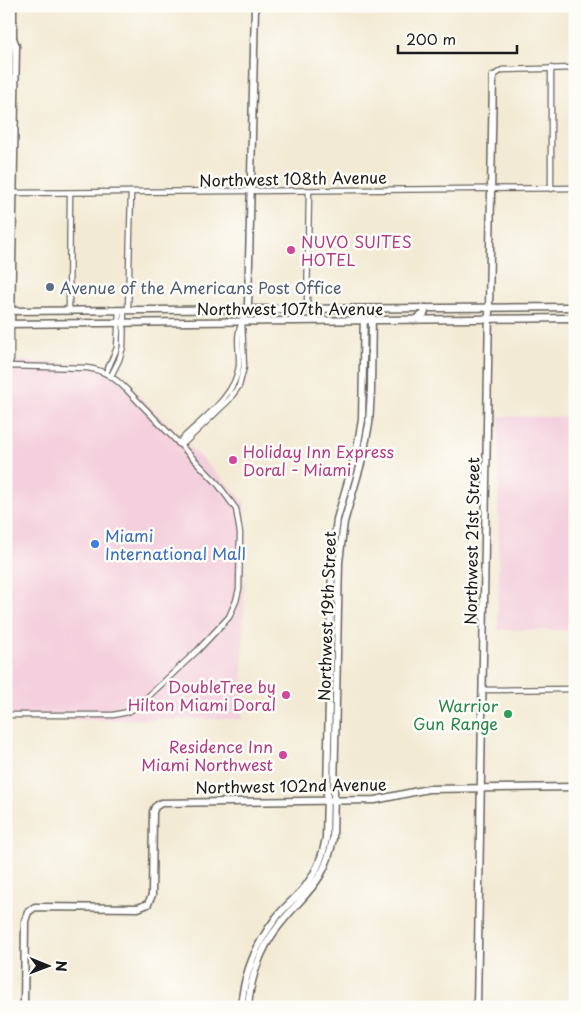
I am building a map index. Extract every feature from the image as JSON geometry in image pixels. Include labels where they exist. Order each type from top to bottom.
[{"type":"street","points":[[7,364],[11,359],[8,311],[9,193],[16,46],[13,38],[13,6]]},
{"type":"street","points":[[251,6],[250,106],[252,115]]},
{"type":"street","points":[[179,444],[185,442],[229,400],[237,389],[244,367],[242,322],[247,309],[252,115],[254,107],[255,6]]},
{"type":"street","points":[[6,188],[8,71],[10,45],[13,38]]},
{"type":"street","points":[[551,68],[551,189]]},
{"type":"street","points":[[493,76],[496,72],[502,70],[575,68]]},
{"type":"street","name":"Northwest 21st Street","points":[[477,1007],[493,76]]},
{"type":"street","name":"Northwest 108th Avenue","points":[[9,193],[575,188]]},
{"type":"street","points":[[307,309],[309,191]]},
{"type":"street","points":[[109,375],[118,348],[124,310],[131,192]]},
{"type":"street","points":[[69,310],[70,193]]},
{"type":"street","name":"Northwest 107th Avenue","points":[[8,311],[575,307]]},
{"type":"street","name":"Northwest 19th Street","points":[[331,801],[339,562],[344,522],[367,438],[371,404],[372,308]]},
{"type":"street","points":[[413,320],[424,314],[426,308]]},
{"type":"street","name":"Northwest 19th Street","points":[[307,890],[322,872],[330,852],[334,831],[331,801],[332,555],[337,519],[356,454],[362,420],[364,309]]},
{"type":"street","name":"Northwest 107th Avenue","points":[[8,324],[575,318]]},
{"type":"street","points":[[6,715],[113,715],[128,712],[138,706],[198,650],[229,617],[239,589],[240,532],[236,509],[217,483],[127,390],[109,375],[87,368],[7,364]]},
{"type":"street","points":[[482,690],[575,689]]},
{"type":"street","name":"Northwest 102nd Avenue","points":[[24,1007],[25,921],[30,910],[35,907],[141,908],[148,904],[152,894],[153,812],[157,805],[168,802],[331,801],[390,798],[428,789],[575,787]]},
{"type":"street","points":[[241,1007],[249,967],[261,941],[277,916],[307,890]]},
{"type":"street","points":[[248,1007],[254,974],[265,947],[307,890]]},
{"type":"shaded area","points":[[6,361],[95,364],[103,367],[120,377],[243,500],[245,504],[242,719],[6,720]]},
{"type":"shaded area","points":[[499,416],[575,417],[575,630],[498,630]]},
{"type":"place","name":"NUVO SUITES HOTEL","points":[[291,250]]},
{"type":"place","name":"Avenue of the Americans Post Office","points":[[50,287]]},
{"type":"place","name":"Holiday Inn Express Doral - Miami","points":[[233,460]]},
{"type":"place","name":"Miami International Mall","points":[[95,544]]},
{"type":"place","name":"DoubleTree by Hilton Miami Doral","points":[[286,695]]},
{"type":"place","name":"Warrior Gun Range","points":[[508,714]]},
{"type":"place","name":"Residence Inn Miami Northwest","points":[[283,755]]}]
